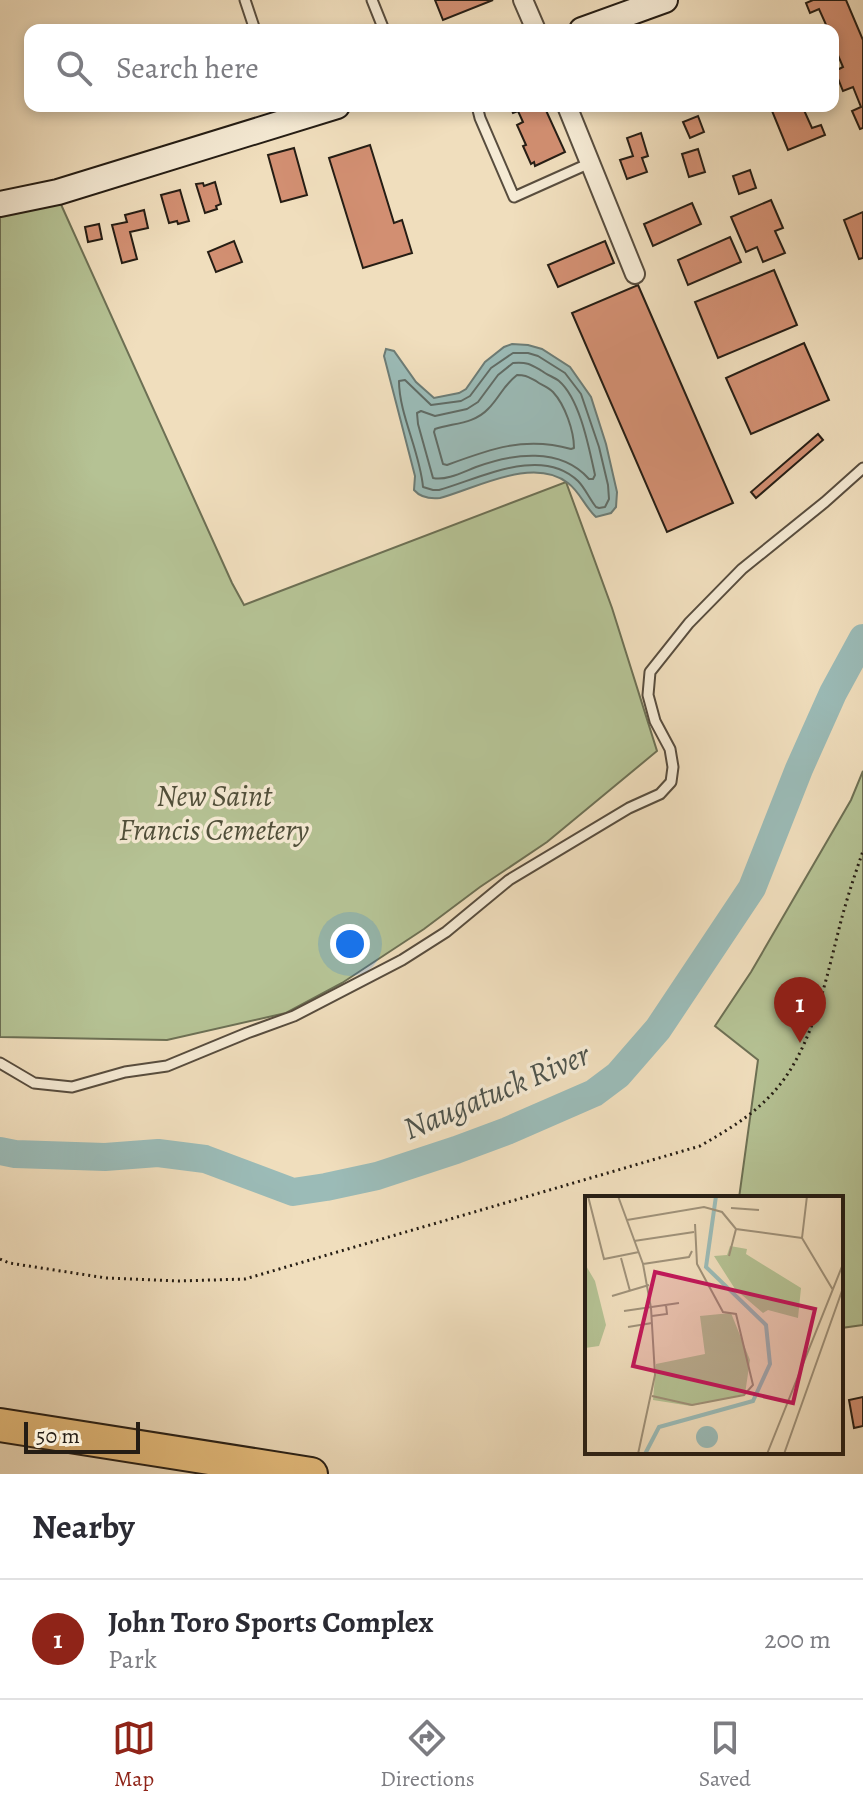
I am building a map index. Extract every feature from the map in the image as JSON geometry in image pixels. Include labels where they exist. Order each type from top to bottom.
[{"type":"highway","points":[[0,1425],[311,1474]]},
{"type":"main road","points":[[599,24],[665,0]]},
{"type":"main road","points":[[0,204],[58,192],[284,114]]},
{"type":"street","points":[[523,0],[533,24]]},
{"type":"street","points":[[569,112],[635,274]]},
{"type":"lane","points":[[245,0],[253,24]]},
{"type":"lane","points":[[372,0],[382,24]]},
{"type":"lane","points":[[479,112],[514,197],[590,163]]},
{"type":"lane","points":[[0,1063],[34,1083],[72,1087],[125,1072],[167,1066],[294,1016],[402,960],[446,932],[509,880],[629,808],[660,794],[671,782],[673,767],[670,749],[655,721],[648,695],[650,672],[689,623],[742,569],[863,468]]},
{"type":"path","points":[[0,1259],[106,1278],[179,1281],[245,1279],[700,1146],[739,1124],[762,1104],[796,1061],[819,1003],[863,851]]},
{"type":"green space","name":"New Saint Francis Cemetery","points":[[59,200],[244,605],[566,482],[612,608],[657,751],[547,842],[342,983],[286,1013],[167,1040],[0,1037],[0,213]]},
{"type":"green space","points":[[863,771],[863,1325],[843,1328],[843,1196],[739,1196],[758,1060],[715,1026],[751,972],[851,800]]},
{"type":"water","points":[[512,344],[542,349],[570,367],[591,397],[617,492],[616,507],[611,513],[596,517],[568,483],[554,475],[538,473],[505,477],[440,498],[426,497],[414,490],[415,476],[384,356],[386,349],[394,351],[416,382],[434,398],[466,389],[485,362]]},
{"type":"building","points":[[435,0],[493,0],[443,20]]},
{"type":"building","points":[[813,0],[846,0],[863,40],[863,128],[860,129],[852,111],[861,107],[853,87],[843,91],[839,81],[839,69],[843,67],[839,58],[839,24],[826,24],[819,9],[810,13],[806,3]]},
{"type":"building","points":[[518,112],[547,112],[565,152],[535,166],[534,162],[531,164],[517,125],[523,122]]},
{"type":"building","points":[[772,112],[805,112],[812,128],[821,125],[825,135],[788,150]]},
{"type":"building","points":[[698,116],[704,132],[690,138],[683,122]]},
{"type":"building","points":[[641,133],[648,156],[642,158],[647,172],[627,179],[620,160],[633,156],[627,138]]},
{"type":"building","points":[[370,145],[394,223],[402,220],[412,253],[363,268],[329,158]]},
{"type":"building","points":[[294,148],[307,195],[281,202],[268,155]]},
{"type":"building","points":[[698,149],[705,172],[689,177],[682,154]]},
{"type":"building","points":[[750,170],[756,188],[739,194],[733,176]]},
{"type":"building","points":[[215,182],[221,204],[205,213],[196,184],[203,183],[204,186]]},
{"type":"building","points":[[180,190],[189,221],[169,223],[161,195]]},
{"type":"building","points":[[771,200],[783,228],[775,231],[785,253],[763,262],[757,247],[746,252],[731,217]]},
{"type":"building","points":[[692,203],[701,224],[653,246],[644,224]]},
{"type":"building","points":[[144,210],[148,228],[130,232],[137,259],[122,263],[112,225],[127,222],[125,215]]},
{"type":"building","points":[[863,212],[863,258],[859,259],[844,220]]},
{"type":"building","points":[[99,224],[102,239],[88,242],[85,227]]},
{"type":"building","points":[[730,237],[741,262],[688,285],[678,260]]},
{"type":"building","points":[[234,241],[242,262],[216,272],[208,252]]},
{"type":"building","points":[[605,241],[614,263],[558,287],[548,265]]},
{"type":"building","points":[[774,270],[797,325],[718,358],[695,302]]},
{"type":"building","points":[[638,285],[733,503],[667,532],[572,313]]},
{"type":"building","points":[[804,343],[829,400],[751,434],[726,378]]},
{"type":"building","points":[[818,434],[823,440],[756,498],[751,492]]},
{"type":"building","points":[[863,1397],[863,1426],[854,1428],[849,1400]]},
{"type":"waterway","name":"Naugatuck River","points":[[0,1151],[105,1157],[158,1153],[205,1159],[293,1192],[377,1176],[507,1131],[594,1093],[618,1075],[658,1029],[752,888],[799,769],[833,693],[863,638]]},
{"type":"place","name":"John Toro Sports Complex","points":[[800,1043]]}]
